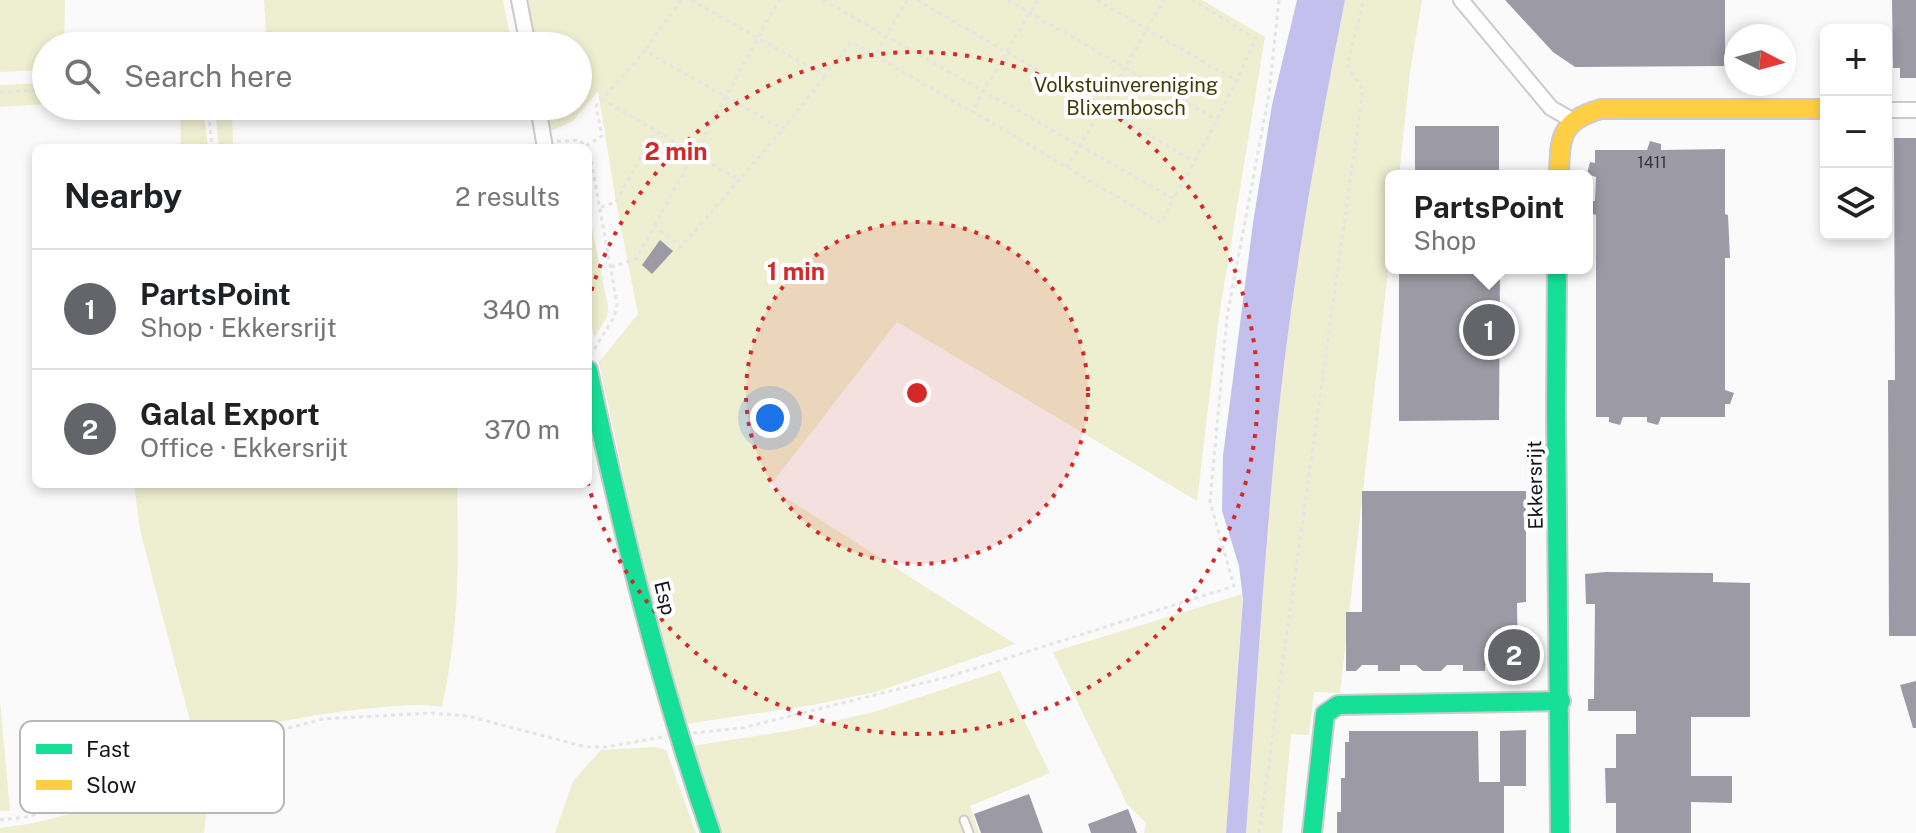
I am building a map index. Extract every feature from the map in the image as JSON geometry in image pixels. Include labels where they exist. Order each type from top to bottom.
[{"type":"street","points":[[519,0],[525,32]]},
{"type":"street","points":[[1461,0],[1551,108],[1572,120]]},
{"type":"street","points":[[1559,170],[1560,138],[1564,128],[1584,113],[1601,109],[1820,109]]},
{"type":"street","points":[[1892,110],[1916,110]]},
{"type":"street","points":[[541,120],[545,144]]},
{"type":"street","name":"Ekkersrijt","points":[[1557,274],[1554,351],[1561,701],[1560,833]]},
{"type":"street","name":"Esp","points":[[592,389],[607,461],[677,734],[711,833]]},
{"type":"street","points":[[1312,833],[1325,714],[1338,705],[1561,701]]},
{"type":"lane","points":[[964,820],[969,833]]},
{"type":"path","points":[[589,144],[602,136],[596,106],[645,51],[681,0]]},
{"type":"path","points":[[691,0],[825,76]]},
{"type":"path","points":[[611,267],[636,259],[779,0]]},
{"type":"path","points":[[823,0],[1174,199]]},
{"type":"path","points":[[876,55],[907,0]]},
{"type":"path","points":[[917,0],[1195,162]]},
{"type":"path","points":[[1008,0],[1217,120]]},
{"type":"path","points":[[972,111],[1037,0]]},
{"type":"path","points":[[1097,0],[1235,80]]},
{"type":"path","points":[[1067,168],[1164,0]]},
{"type":"path","points":[[654,225],[681,247],[783,129],[851,42],[1161,223],[1217,120],[1256,39],[1193,0]]},
{"type":"path","points":[[1259,833],[1363,89],[1347,65],[1364,0]]},
{"type":"path","points":[[284,729],[323,719],[431,713],[468,716],[586,747],[606,747],[677,734],[742,728],[951,676],[1234,586],[1210,502],[1227,317],[1269,94],[1278,1]]},
{"type":"path","points":[[645,51],[783,129]]},
{"type":"path","points":[[0,92],[32,91]]},
{"type":"path","points":[[602,99],[739,180]]},
{"type":"path","points":[[209,120],[212,144]]},
{"type":"path","points":[[601,207],[616,202],[655,131]]},
{"type":"path","points":[[545,144],[579,140],[584,144]]},
{"type":"path","points":[[592,164],[617,304],[614,317],[592,353]]},
{"type":"path","points":[[0,820],[40,813]]},
{"type":"green space","points":[[0,0],[65,0],[64,32],[32,32],[32,71],[0,72]]},
{"type":"green space","points":[[264,0],[503,0],[509,32],[266,32]]},
{"type":"green space","name":"Volkstuinvereniging Blixembosch","points":[[524,0],[1202,0],[1265,37],[1219,316],[1197,501],[897,322],[769,487],[1015,644],[876,692],[813,705],[685,724],[635,530],[599,362],[638,314],[598,91],[592,98],[592,32],[531,32]]},
{"type":"green space","points":[[1345,0],[1422,0],[1410,72],[1400,170],[1385,170],[1385,274],[1388,274],[1340,693],[1314,692],[1309,735],[1291,734],[1282,833],[1246,833],[1279,410],[1312,175]]},
{"type":"green space","points":[[32,84],[32,105],[0,107],[0,85]]},
{"type":"green space","points":[[180,120],[205,120],[208,144],[181,144]]},
{"type":"green space","points":[[216,120],[232,120],[233,144],[219,144]]},
{"type":"green space","points":[[549,120],[574,120],[573,121],[551,131]]},
{"type":"green space","points":[[592,228],[608,306],[607,317],[594,338]]},
{"type":"green space","points":[[135,488],[457,488],[457,596],[442,707],[408,705],[374,708],[284,721],[190,721],[140,530]]},
{"type":"green space","points":[[1243,594],[1226,833],[1144,833],[1146,823],[1127,804],[1053,652]]},
{"type":"green space","points":[[1000,671],[1050,773],[970,806],[979,833],[721,833],[692,746],[794,730],[874,712]]},
{"type":"green space","points":[[0,700],[10,811],[0,811]]},
{"type":"green space","points":[[656,747],[666,750],[696,833],[555,833],[573,781],[601,750]]},
{"type":"green space","points":[[73,813],[206,813],[204,833],[0,833],[0,828]]},
{"type":"water","points":[[1297,0],[1345,0],[1312,175],[1286,351],[1269,514],[1246,833],[1226,833],[1243,599],[1239,566],[1222,511],[1223,456],[1253,223],[1272,105]]},
{"type":"building","points":[[1505,0],[1725,0],[1724,66],[1575,67],[1553,52]]},
{"type":"building","points":[[1892,0],[1916,0],[1916,78],[1900,78],[1900,68],[1893,68]]},
{"type":"building","points":[[1415,126],[1499,126],[1499,170],[1415,170]]},
{"type":"building","points":[[1894,138],[1916,138],[1916,636],[1889,636],[1888,380],[1895,380]]},
{"type":"building","points":[[1650,141],[1661,144],[1661,150],[1725,149],[1725,214],[1728,215],[1730,258],[1725,258],[1725,390],[1734,393],[1730,404],[1725,404],[1725,417],[1661,417],[1658,425],[1647,422],[1647,417],[1623,417],[1620,425],[1609,422],[1609,417],[1596,417],[1596,215],[1593,214],[1593,201],[1596,177],[1593,170],[1588,170],[1590,162],[1595,163],[1595,150],[1647,150]]},
{"type":"building","points":[[660,240],[673,251],[652,274],[642,265]]},
{"type":"building","points":[[1399,274],[1500,274],[1499,420],[1399,421]]},
{"type":"building","points":[[1362,491],[1526,491],[1526,602],[1517,603],[1518,671],[1508,671],[1502,665],[1485,665],[1485,671],[1463,671],[1463,665],[1447,665],[1441,671],[1423,671],[1416,665],[1400,665],[1400,671],[1378,671],[1378,665],[1362,665],[1356,671],[1346,671],[1346,612],[1362,612]]},
{"type":"building","points":[[1713,573],[1713,582],[1750,583],[1750,717],[1691,717],[1691,776],[1732,776],[1732,803],[1691,802],[1691,833],[1616,833],[1616,803],[1606,803],[1605,768],[1616,768],[1616,734],[1636,734],[1636,711],[1588,711],[1588,699],[1594,699],[1595,604],[1586,604],[1585,574]]},
{"type":"building","points":[[1916,681],[1916,728],[1913,728],[1900,685]]},
{"type":"building","points":[[1526,730],[1526,786],[1504,786],[1504,833],[1337,833],[1337,812],[1341,812],[1341,778],[1345,778],[1345,742],[1349,742],[1349,731],[1478,731],[1479,782],[1500,782],[1500,731]]},
{"type":"building","points":[[1029,794],[1043,833],[981,833],[974,814]]},
{"type":"building","points":[[1128,809],[1137,833],[1091,833],[1088,824]]},
{"type":"traffic: fast","points":[[1557,274],[1560,833]]},
{"type":"traffic: fast","points":[[592,388],[642,603],[674,719],[711,833]]},
{"type":"traffic: fast","points":[[1312,833],[1325,714],[1338,705],[1561,701]]},
{"type":"traffic: slow","points":[[1559,170],[1565,132],[1577,119],[1601,109],[1820,109]]},
{"type":"place","name":"PartsPoint","points":[[1489,330]]},
{"type":"place","name":"Galal Export","points":[[1514,655]]}]
